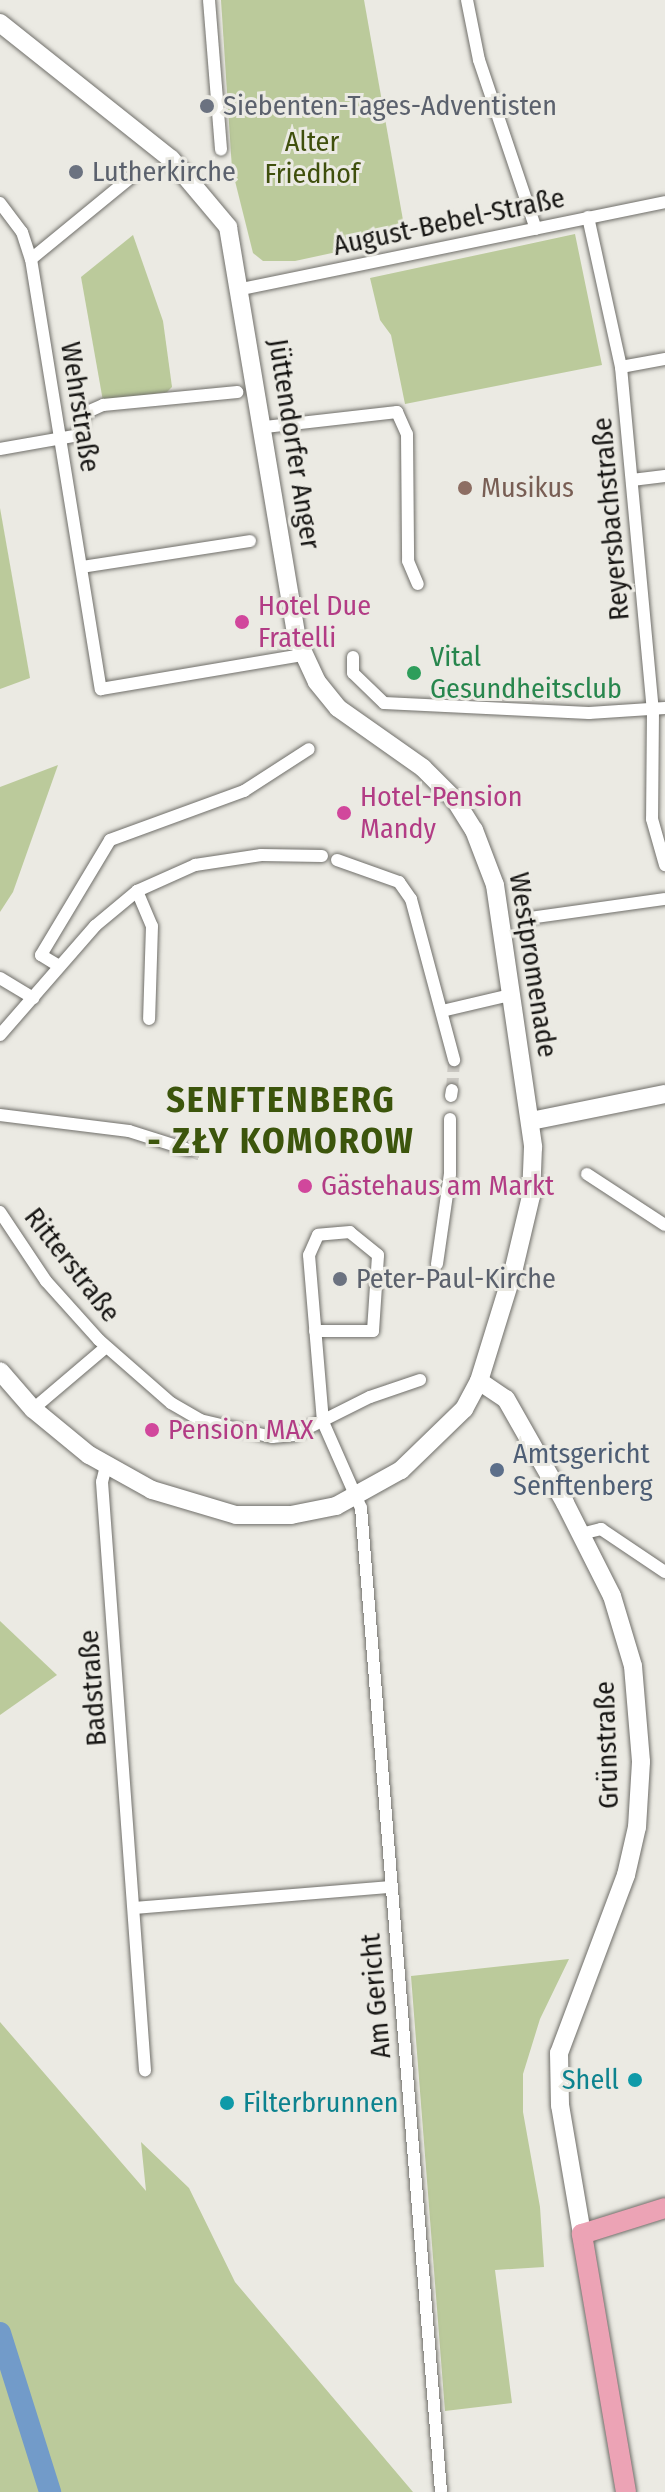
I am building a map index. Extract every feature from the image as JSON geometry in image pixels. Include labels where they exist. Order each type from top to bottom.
[{"type":"main road","name":"Jüttendorfer Anger","points":[[0,23],[194,181],[228,227],[242,289],[302,655]]},
{"type":"main road","name":"Westpromenade","points":[[0,1371],[33,1409],[106,1466],[152,1490],[236,1515],[312,1513],[356,1498],[401,1470],[437,1438],[464,1409],[479,1381],[527,1216],[531,1121],[495,885],[466,815],[417,762],[338,708],[302,655]]},
{"type":"main road","points":[[531,1121],[665,1094]]},
{"type":"main road","name":"Grünstraße","points":[[479,1381],[506,1399],[581,1534],[628,1641],[641,1762],[637,1827],[626,1875],[559,2053],[560,2105],[582,2234]]},
{"type":"main road","points":[[626,2492],[582,2234],[665,2208]]},
{"type":"street","points":[[209,0],[221,150]]},
{"type":"street","points":[[467,0],[479,60],[536,229]]},
{"type":"street","points":[[31,259],[130,178]]},
{"type":"street","name":"August-Bebel-Straße","points":[[242,289],[665,202]]},
{"type":"street","name":"Wehrstraße","points":[[0,203],[22,232],[31,259],[101,689],[302,655]]},
{"type":"street","name":"Reyersbachstraße","points":[[588,217],[621,367],[659,709],[652,819],[665,865]]},
{"type":"street","points":[[621,367],[665,359]]},
{"type":"street","points":[[0,449],[79,435],[81,421],[91,408],[237,392]]},
{"type":"street","points":[[265,427],[397,412],[407,434],[408,561],[418,584]]},
{"type":"street","points":[[632,480],[665,476]]},
{"type":"street","points":[[82,567],[250,541]]},
{"type":"street","points":[[353,657],[353,673],[384,703],[589,713],[659,709]]},
{"type":"street","points":[[59,966],[41,955],[110,840],[244,791],[309,749]]},
{"type":"street","points":[[0,1035],[95,926],[137,891],[195,865],[261,855],[322,856]]},
{"type":"street","points":[[337,860],[399,882],[411,899],[454,1060]]},
{"type":"street","points":[[137,891],[152,926],[149,1019]]},
{"type":"street","points":[[529,918],[665,899]]},
{"type":"street","points":[[0,978],[33,998]]},
{"type":"street","points":[[442,1011],[510,995]]},
{"type":"street","points":[[0,1115],[171,1138],[189,1150]]},
{"type":"street","points":[[437,1264],[450,1180],[450,1119]]},
{"type":"street","points":[[587,1174],[665,1225]]},
{"type":"street","name":"Ritterstraße","points":[[0,1212],[46,1281],[106,1347],[140,1377],[200,1420],[236,1431],[294,1435],[420,1380]]},
{"type":"street","name":"Am Gericht","points":[[315,1331],[373,1331],[378,1255],[350,1232],[318,1235],[309,1255],[315,1331],[323,1422],[356,1498],[441,2492]]},
{"type":"street","points":[[33,1409],[106,1347]]},
{"type":"street","name":"Badstraße","points":[[106,1466],[102,1482],[145,2070]]},
{"type":"street","points":[[581,1534],[601,1529],[665,1572]]},
{"type":"street","points":[[134,1908],[391,1887]]},
{"type":"green space","name":"Alter Friedhof","points":[[221,0],[364,0],[406,237],[295,261],[263,261],[253,253],[232,169]]},
{"type":"green space","points":[[575,234],[602,365],[405,404],[391,335],[380,320],[370,278]]},
{"type":"green space","points":[[133,235],[163,321],[172,387],[167,392],[103,401],[81,277]]},
{"type":"green space","points":[[0,508],[30,678],[0,689]]},
{"type":"green space","points":[[58,765],[13,892],[0,912],[0,787]]},
{"type":"green space","points":[[0,1621],[57,1675],[0,1715]]},
{"type":"green space","points":[[569,1959],[540,2019],[523,2074],[523,2112],[540,2207],[544,2267],[495,2270],[512,2403],[445,2411],[411,1976]]},
{"type":"green space","points":[[0,2022],[146,2191],[141,2142],[189,2188],[235,2282],[413,2492],[0,2492]]},
{"type":"waterway","points":[[0,2333],[50,2492]]},
{"type":"tunnel","points":[[452,1090],[454,1060]]},
{"type":"tunnel","points":[[189,1150],[205,1157]]},
{"type":"place","name":"Siebenten-Tages-Adventisten","points":[[207,106]]},
{"type":"place","name":"Lutherkirche","points":[[76,172]]},
{"type":"place","name":"Musikus","points":[[465,488]]},
{"type":"place","name":"Hotel Due Fratelli","points":[[242,622]]},
{"type":"place","name":"Vital Gesundheitsclub","points":[[414,673]]},
{"type":"place","name":"Hotel-Pension Mandy","points":[[344,813]]},
{"type":"place","name":"Gästehaus am Markt","points":[[305,1186]]},
{"type":"place","name":"Peter-Paul-Kirche","points":[[340,1279]]},
{"type":"place","name":"Pension MAX","points":[[152,1430]]},
{"type":"place","name":"Amtsgericht Senftenberg","points":[[497,1470]]},
{"type":"place","name":"Shell","points":[[635,2080]]},
{"type":"place","name":"Filterbrunnen","points":[[227,2103]]},
{"type":"district","name":"SENFTENBERG - ZŁY KOMOROW","points":[[281,1120]]}]
